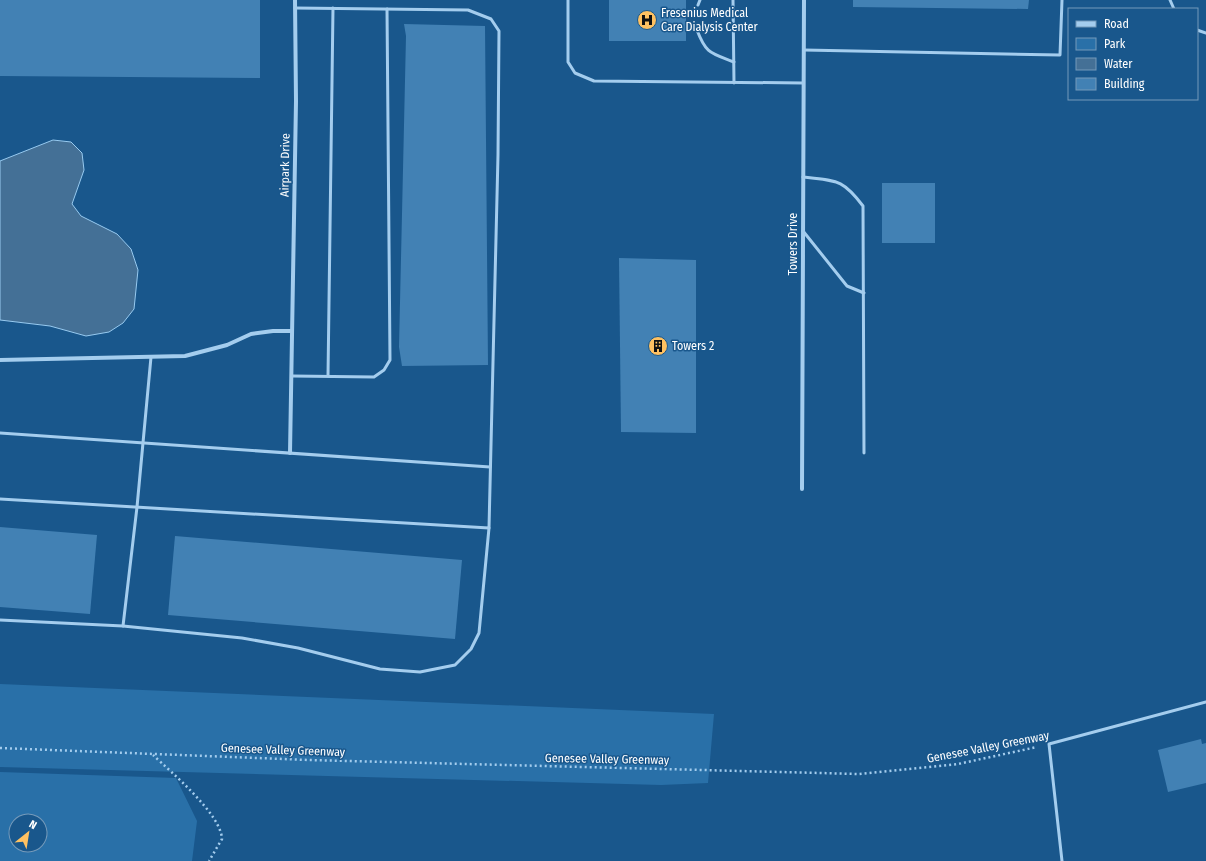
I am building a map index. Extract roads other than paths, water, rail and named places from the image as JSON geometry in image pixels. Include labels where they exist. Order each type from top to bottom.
[{"type":"street","name":"Airpark Drive","points":[[290,453],[296,102],[295,0]]},
{"type":"street","name":"Towers Drive","points":[[802,489],[804,0]]},
{"type":"street","points":[[0,360],[151,358],[185,356],[227,345],[251,334],[292,331]]},
{"type":"lane","points":[[568,0],[568,62],[574,73],[594,80],[803,84]]},
{"type":"lane","points":[[698,5],[700,0]]},
{"type":"lane","points":[[733,0],[734,83]]},
{"type":"lane","points":[[804,50],[1060,55],[1062,0]]},
{"type":"lane","points":[[0,620],[123,626],[242,638],[298,648],[380,669],[420,672],[455,665],[471,649],[479,632],[488,528],[498,155],[499,31],[491,19],[468,10],[295,8]]},
{"type":"lane","points":[[328,376],[332,8]]},
{"type":"lane","points":[[292,376],[374,377],[384,370],[390,360],[387,9]]},
{"type":"lane","points":[[697,30],[703,45],[713,54],[734,62]]},
{"type":"lane","points":[[803,177],[835,181],[850,189],[863,206],[864,453]]},
{"type":"lane","points":[[803,232],[847,286],[864,293]]},
{"type":"lane","points":[[123,626],[144,442],[151,358]]},
{"type":"lane","points":[[0,433],[490,466]]},
{"type":"lane","points":[[0,499],[488,528]]},
{"type":"lane","name":"Genesee Valley Greenway","points":[[1062,861],[1049,744],[1206,702]]},
{"type":"water","points":[[53,140],[71,142],[82,153],[84,170],[72,204],[81,216],[117,234],[131,249],[138,270],[134,309],[123,323],[109,332],[86,336],[50,326],[0,320],[0,161]]},
{"type":"place","name":"Fresenius Medical Care Dialysis Center","points":[[647,20]]},
{"type":"place","name":"Towers 2","points":[[658,346]]}]
